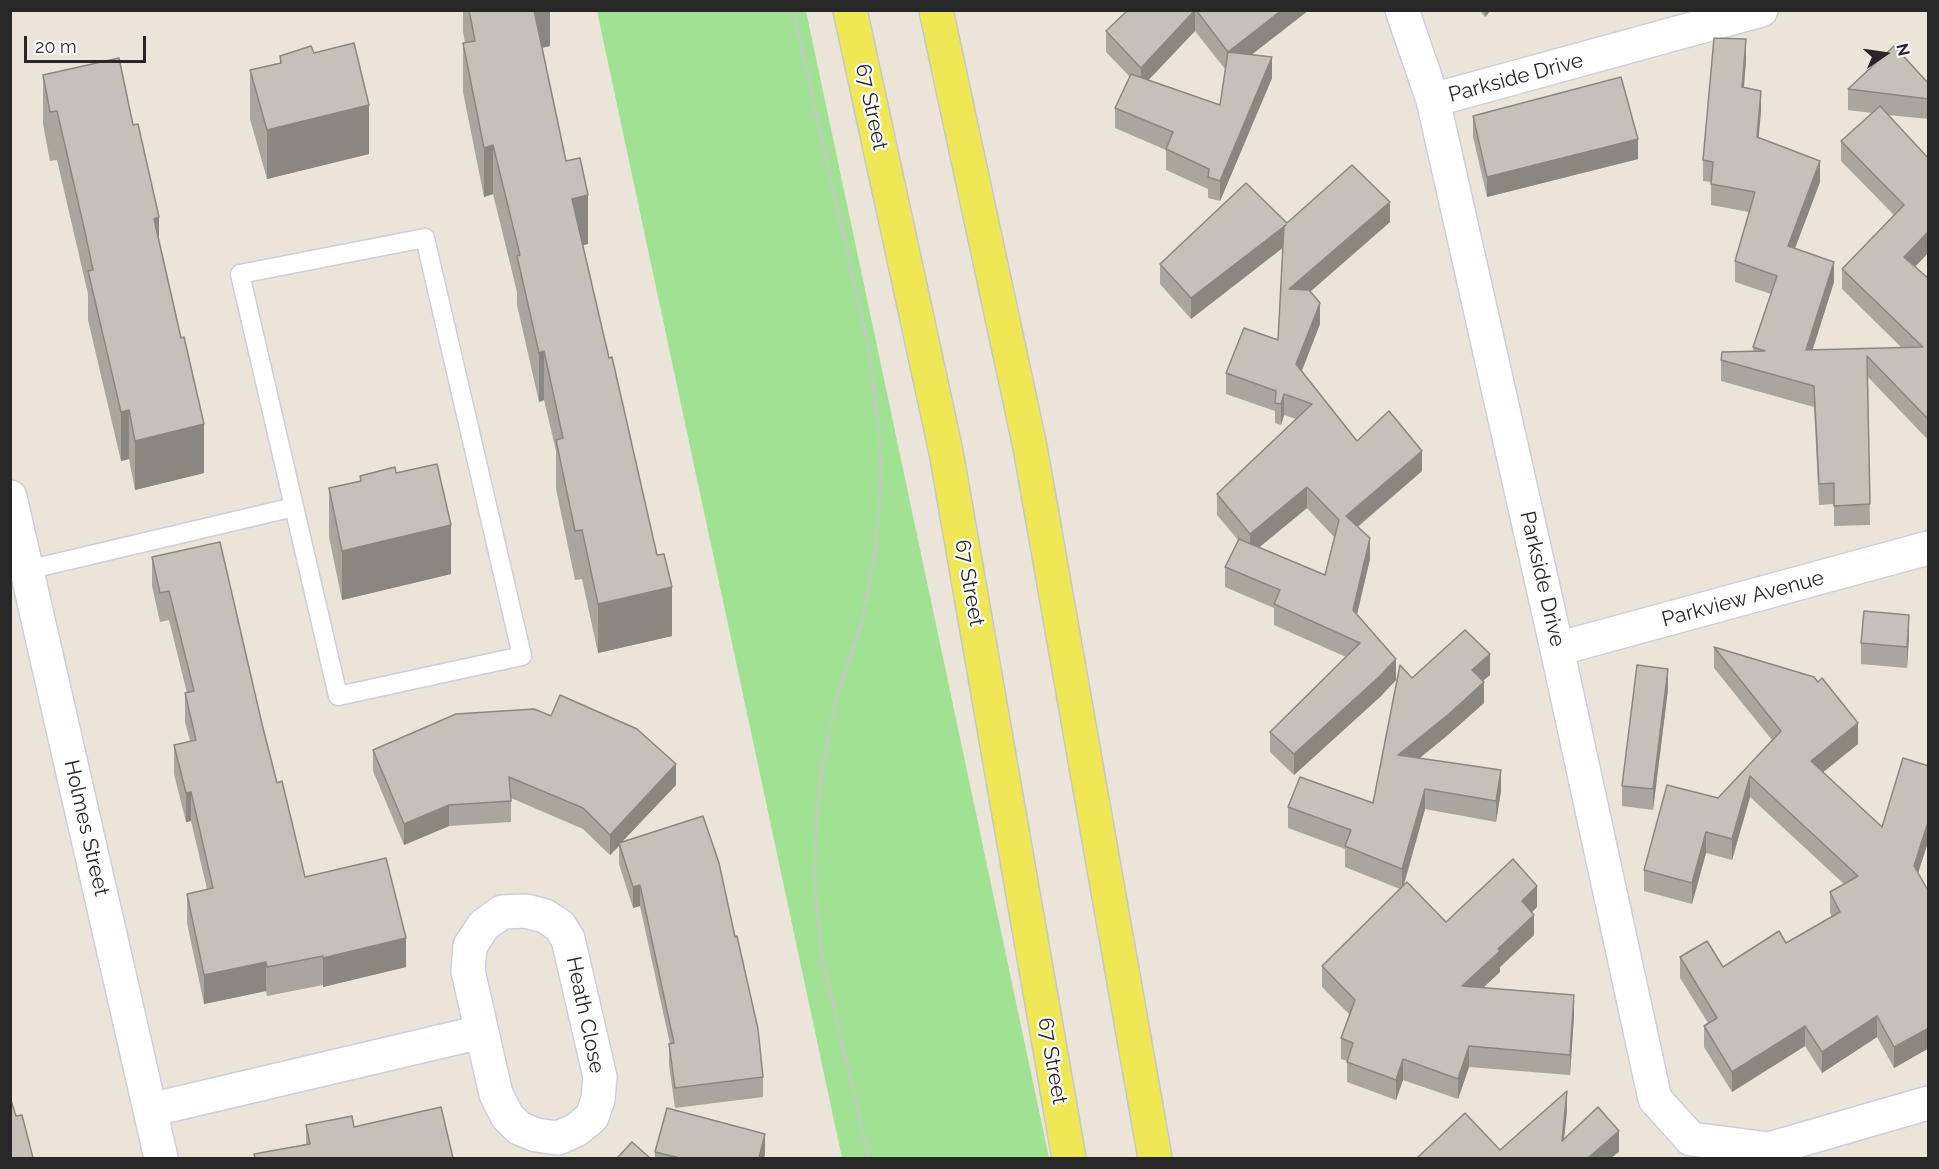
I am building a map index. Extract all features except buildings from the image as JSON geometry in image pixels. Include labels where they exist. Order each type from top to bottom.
[{"type":"main road","name":"67 Street","points":[[850,10],[946,452],[1069,1158]]},
{"type":"main road","points":[[936,10],[1030,447],[1155,1158]]},
{"type":"street","points":[[1402,10],[1433,100]]},
{"type":"street","name":"Parkside Drive","points":[[1761,10],[1706,18],[1433,100],[1557,649],[1655,1099],[1691,1139],[1769,1149],[1929,1104]]},
{"type":"street","name":"Holmes Street","points":[[10,497],[161,1158]]},
{"type":"street","name":"Parkview Avenue","points":[[1557,649],[1929,548]]},
{"type":"street","name":"Heath Close","points":[[526,911],[545,916],[560,926],[568,939],[571,950],[600,1077],[598,1099],[592,1117],[576,1130],[558,1138],[536,1135],[519,1128],[507,1116],[496,1094],[481,1032],[468,971],[470,946],[484,925],[502,912],[526,911]]},
{"type":"street","points":[[150,1110],[481,1032]]},
{"type":"lane","points":[[425,238],[522,657],[338,696],[294,507],[240,274],[425,238]]},
{"type":"lane","points":[[27,570],[294,507]]},
{"type":"path","points":[[793,10],[869,350],[879,431],[881,477],[876,548],[862,621],[836,701],[823,764],[817,816],[814,877],[822,957],[869,1158]]},
{"type":"green space","points":[[597,11],[806,11],[1049,1158],[842,1158]]}]
